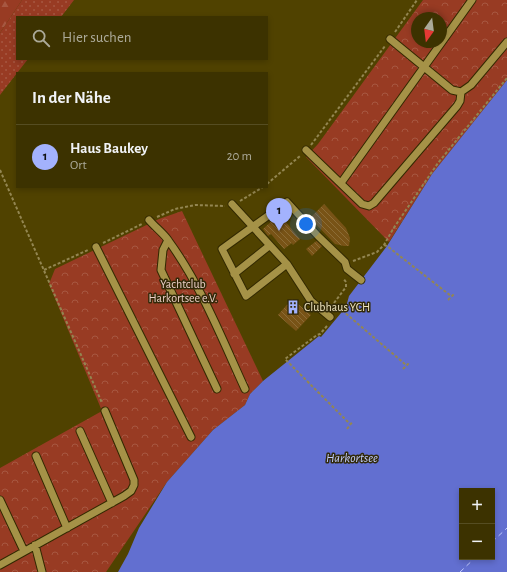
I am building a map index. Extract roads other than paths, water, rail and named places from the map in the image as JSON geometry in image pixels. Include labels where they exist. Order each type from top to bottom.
[{"type":"lane","points":[[341,183],[472,0]]},
{"type":"lane","points":[[390,39],[452,90],[461,92],[471,85],[507,42]]},
{"type":"lane","points":[[306,150],[362,204],[369,206],[374,203],[457,106],[460,101],[461,92]]},
{"type":"lane","points":[[287,264],[246,296],[222,249],[287,202],[318,236],[345,262],[347,269],[362,280]]},
{"type":"lane","points":[[232,204],[252,228],[287,264],[311,301],[328,315]]},
{"type":"lane","points":[[149,220],[168,240],[205,304],[245,389]]},
{"type":"lane","points":[[168,240],[163,250],[161,270],[217,389]]},
{"type":"lane","points":[[234,274],[269,246]]},
{"type":"lane","points":[[96,247],[191,438]]},
{"type":"lane","points":[[0,565],[112,504],[131,491],[134,485],[134,480],[105,411]]},
{"type":"lane","points":[[80,431],[112,504]]},
{"type":"lane","points":[[36,456],[67,528]]},
{"type":"lane","points":[[0,500],[24,551]]},
{"type":"lane","points":[[35,545],[42,572]]},
{"type":"water","name":"Harkortsee","points":[[507,80],[507,572],[118,572],[128,554],[139,528],[167,482],[213,430],[245,405],[250,394],[263,381],[319,336],[321,337],[346,307],[349,296],[387,246],[432,174]]},
{"type":"place","name":"Haus Baukey","points":[[279,231]]},
{"type":"place","name":"Clubhaus YCH","points":[[293,307]]},
{"type":"park label","name":"Yachtclub Harkortsee e.V.","points":[[183,291]]}]
